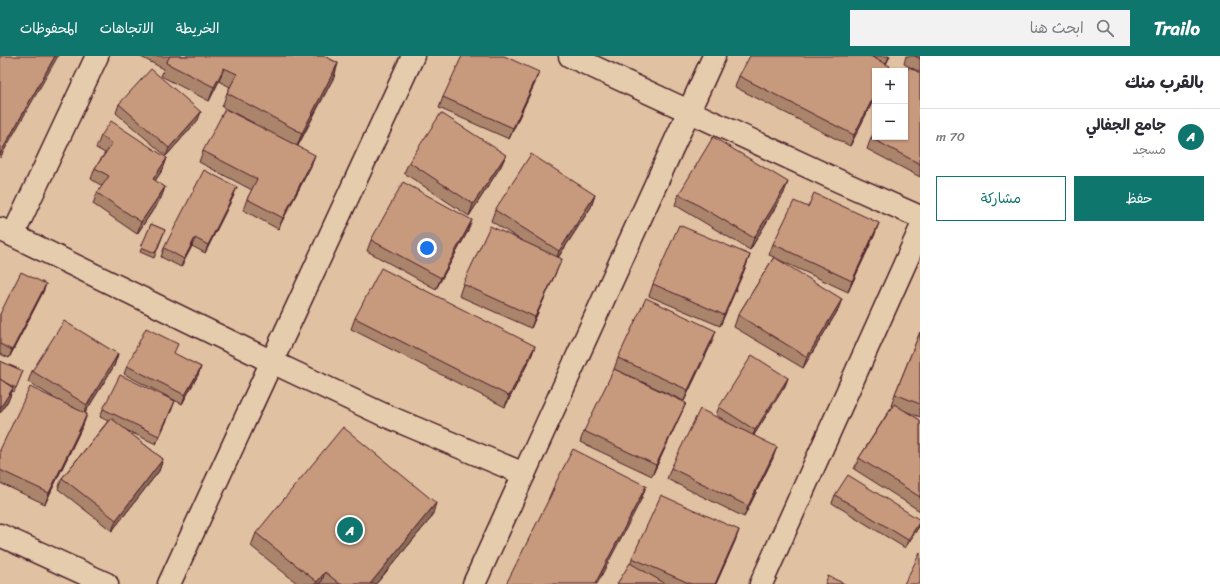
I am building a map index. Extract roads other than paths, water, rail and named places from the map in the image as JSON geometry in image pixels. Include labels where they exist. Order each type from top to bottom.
[{"type":"street","points":[[97,56],[7,232],[272,362],[382,414],[524,474]]},
{"type":"street","points":[[169,584],[413,56]]},
{"type":"street","points":[[570,56],[832,178],[920,217]]},
{"type":"street","points":[[474,584],[714,56]]},
{"type":"street","points":[[761,584],[920,230]]},
{"type":"street","points":[[0,535],[108,584]]},
{"type":"place","name":"جامع الجفالي","points":[[350,530]]}]
